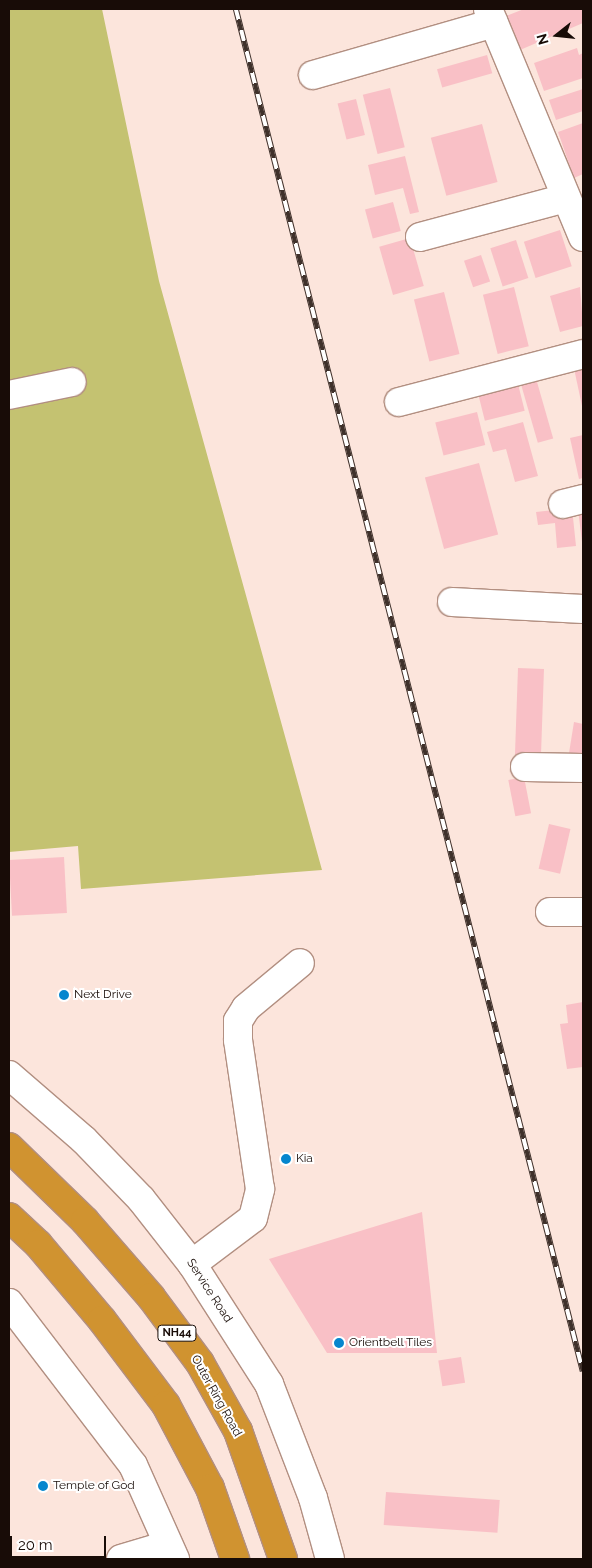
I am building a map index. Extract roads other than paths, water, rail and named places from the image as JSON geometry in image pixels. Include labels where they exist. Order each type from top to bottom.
[{"type":"highway","name":"Outer Ring Road","points":[[9,1147],[85,1222],[151,1297],[200,1363],[238,1432],[283,1559]]},
{"type":"highway","points":[[9,1217],[38,1244],[96,1312],[166,1405],[210,1488],[234,1559]]},
{"type":"street","points":[[313,75],[491,16],[583,237]]},
{"type":"street","points":[[420,237],[566,198]]},
{"type":"street","points":[[399,402],[583,354]]},
{"type":"street","points":[[9,395],[72,382]]},
{"type":"street","points":[[452,602],[583,609]]},
{"type":"street","points":[[525,767],[583,768]]},
{"type":"street","points":[[550,912],[583,912]]},
{"type":"street","points":[[192,1264],[253,1218],[260,1189],[238,1040],[238,1020],[246,1008],[300,963]]},
{"type":"street","name":"Service Road","points":[[9,1075],[84,1140],[128,1186],[192,1264],[269,1384],[313,1498],[330,1559]]},
{"type":"street","points":[[9,1303],[133,1465],[172,1552],[121,1559]]},
{"type":"railway","points":[[236,9],[583,1371]]},
{"type":"place","name":"Next Drive","points":[[64,995]]},
{"type":"place","name":"Kia","points":[[286,1159]]},
{"type":"place","name":"Orientbell Tiles","points":[[339,1343]]},
{"type":"place","name":"Temple of God","points":[[43,1486]]}]
